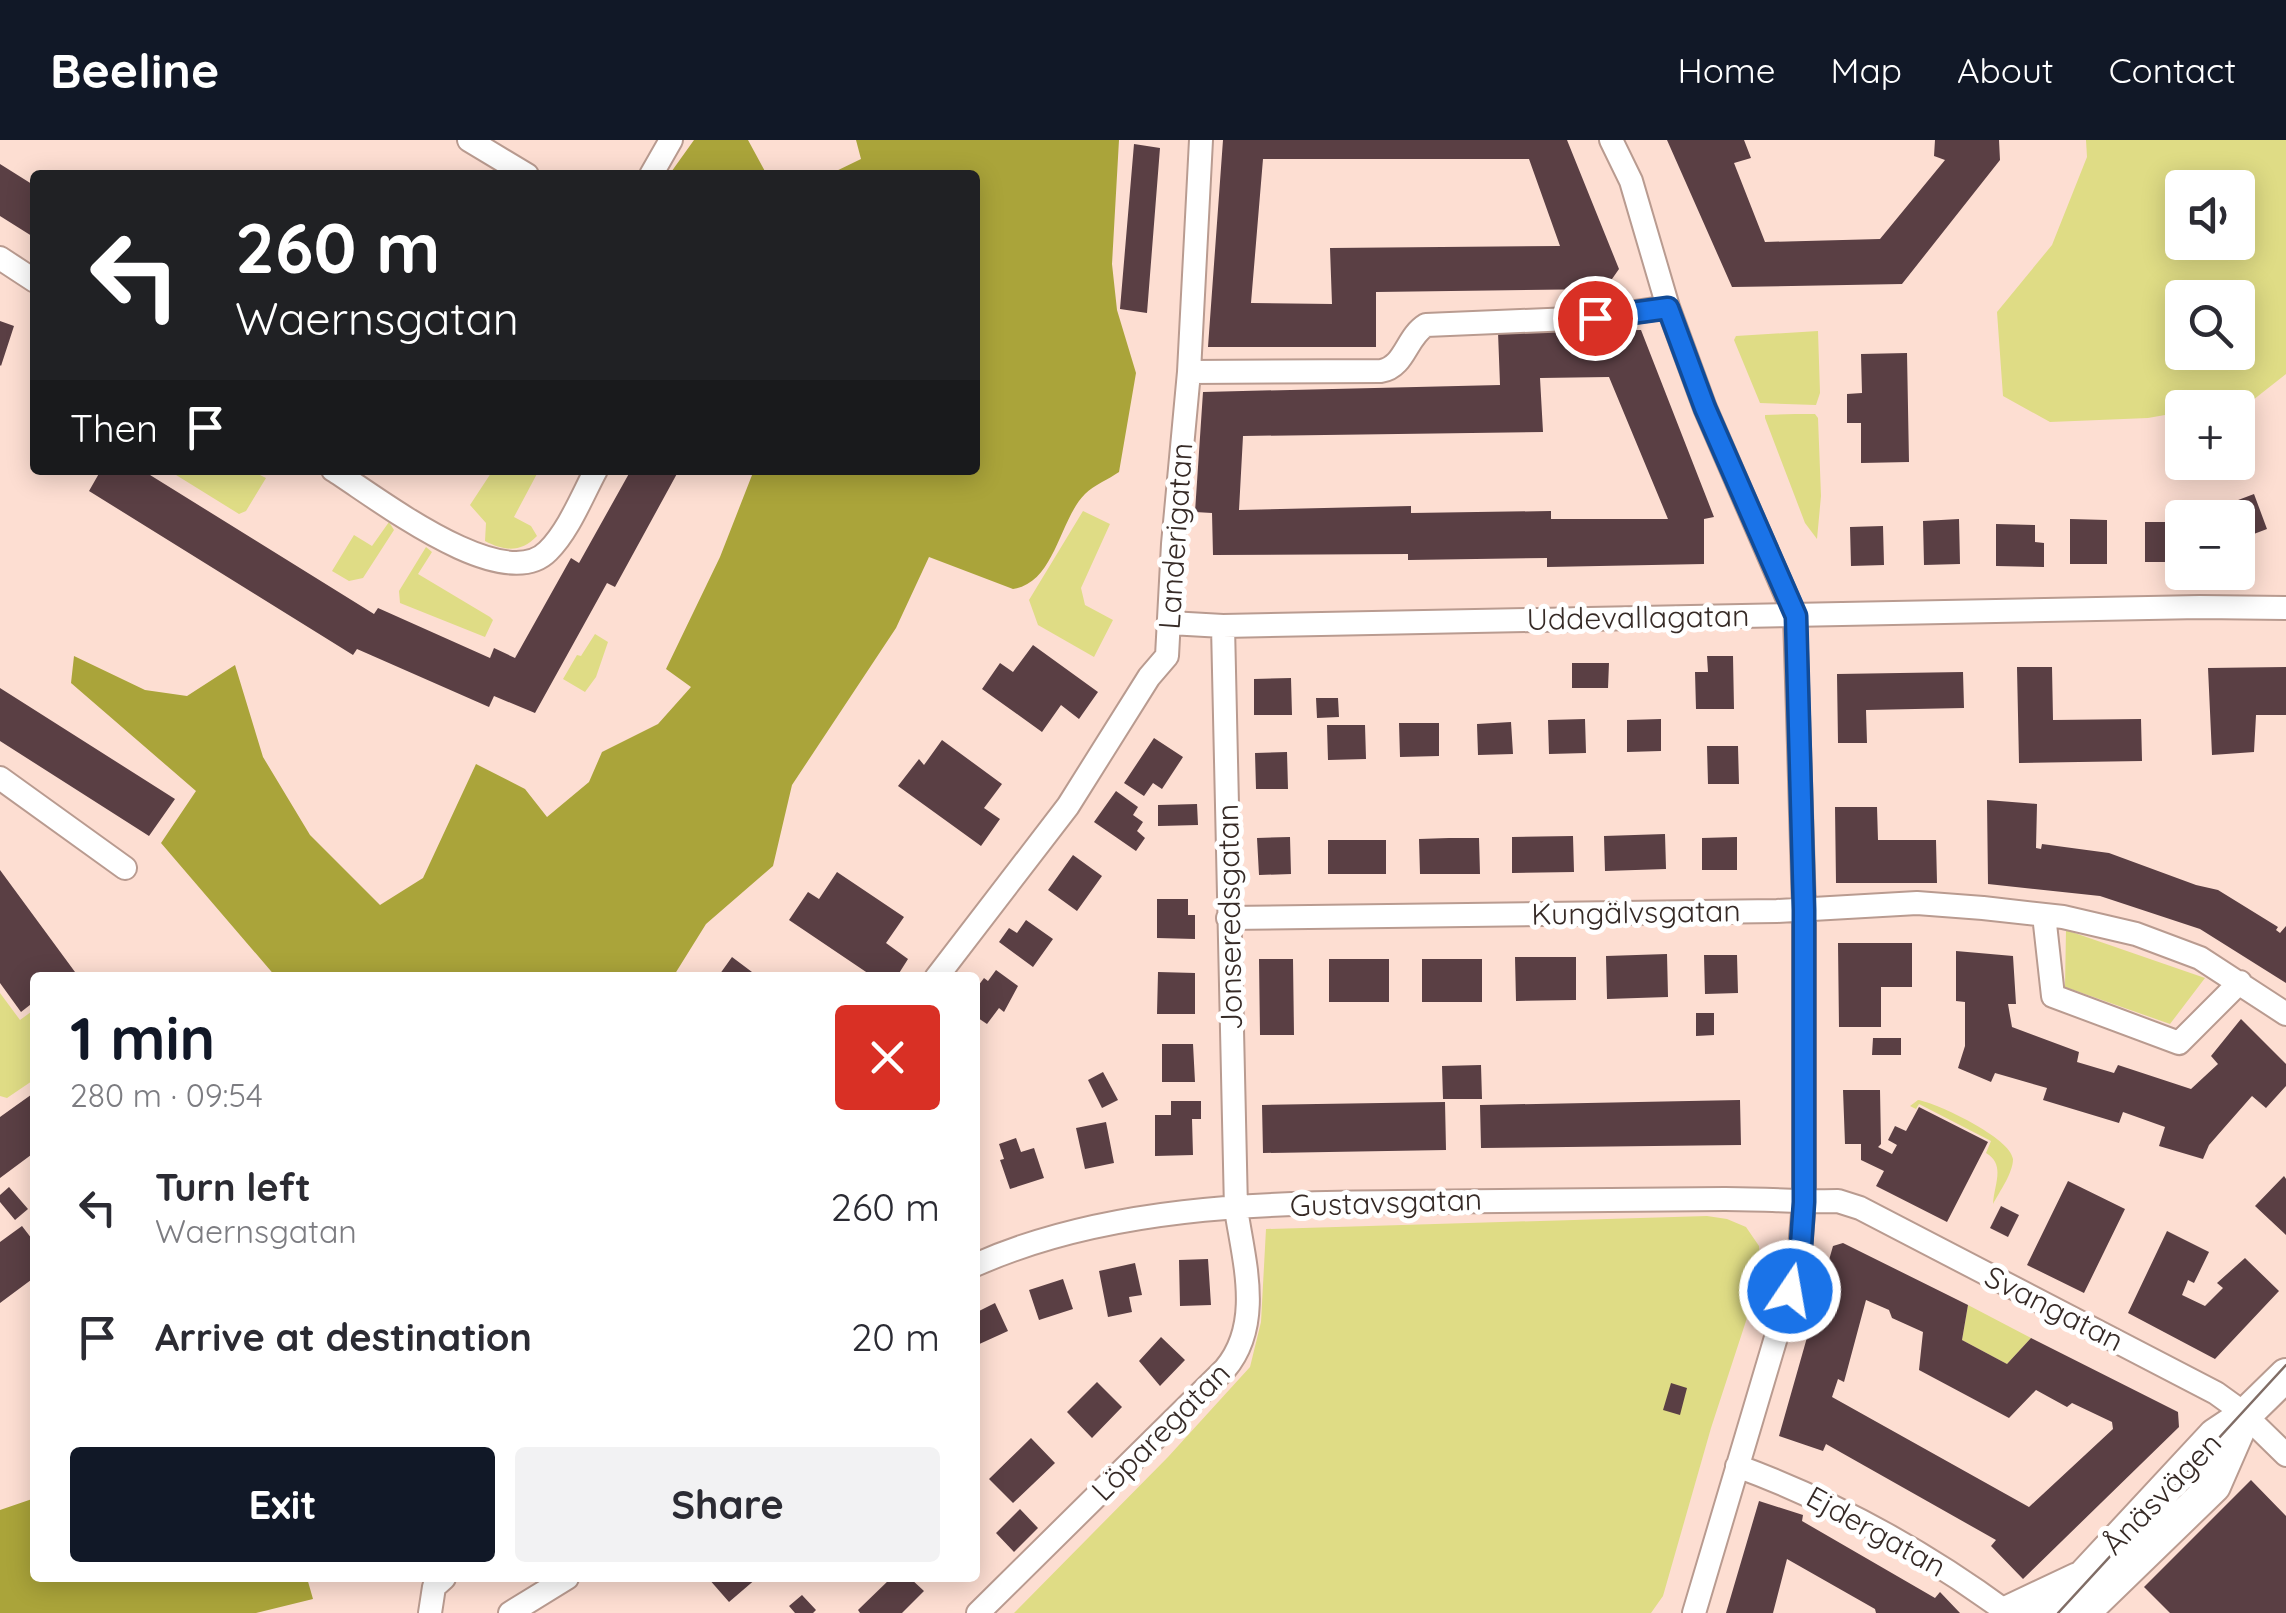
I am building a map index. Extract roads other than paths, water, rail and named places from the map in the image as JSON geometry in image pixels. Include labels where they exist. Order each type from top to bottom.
[{"type":"street","points":[[469,140],[519,170]]},
{"type":"street","points":[[655,170],[671,140]]},
{"type":"street","name":"Landerigatan","points":[[941,972],[1068,806],[1149,677],[1168,656],[1173,544],[1189,372],[1200,140]]},
{"type":"street","points":[[1611,140],[1631,181],[1668,308],[1705,408],[1796,616],[1804,910],[1804,1202],[1800,1260],[1694,1613]]},
{"type":"street","points":[[0,258],[30,278]]},
{"type":"street","points":[[1189,372],[1388,370],[1426,325],[1595,318],[1668,308]]},
{"type":"street","points":[[342,475],[463,550],[488,560],[514,564],[532,562],[548,552],[593,475]]},
{"type":"street","name":"Uddevallagatan","points":[[1170,623],[1224,626],[2200,606],[2286,608]]},
{"type":"street","name":"Jonseredsgatan","points":[[1224,626],[1236,1209]]},
{"type":"street","points":[[0,778],[124,868]]},
{"type":"street","name":"Kungälvsgatan","points":[[1228,918],[1804,910],[1917,903],[2044,915],[2136,934],[2200,958],[2286,1014]]},
{"type":"street","points":[[2044,915],[2053,996],[2179,1043],[2240,982]]},
{"type":"street","name":"Gustavsgatan","points":[[980,1264],[1038,1242],[1095,1228],[1236,1209],[1338,1202],[1804,1202]]},
{"type":"street","name":"Svangatan","points":[[1804,1202],[1838,1202],[1860,1208],[2216,1393],[2286,1455]]},
{"type":"street","name":"Löparegatan","points":[[978,1613],[1235,1357],[1244,1338],[1248,1314],[1236,1209]]},
{"type":"street","name":"Ånäsvägen","points":[[2057,1613],[2083,1577],[2216,1435],[2245,1416],[2286,1375]]},
{"type":"street","name":"Ånäsvägen","points":[[2083,1613],[2214,1486],[2245,1416]]},
{"type":"street","name":"Ejdergatan","points":[[1736,1466],[1862,1518],[2007,1613]]},
{"type":"street","name":"Ånäsvägen","points":[[2007,1613],[2083,1577]]},
{"type":"street","points":[[430,1613],[434,1587],[440,1582]]},
{"type":"street","points":[[510,1613],[560,1582]]},
{"type":"tram line","points":[[2058,1613],[2286,1365]]}]
